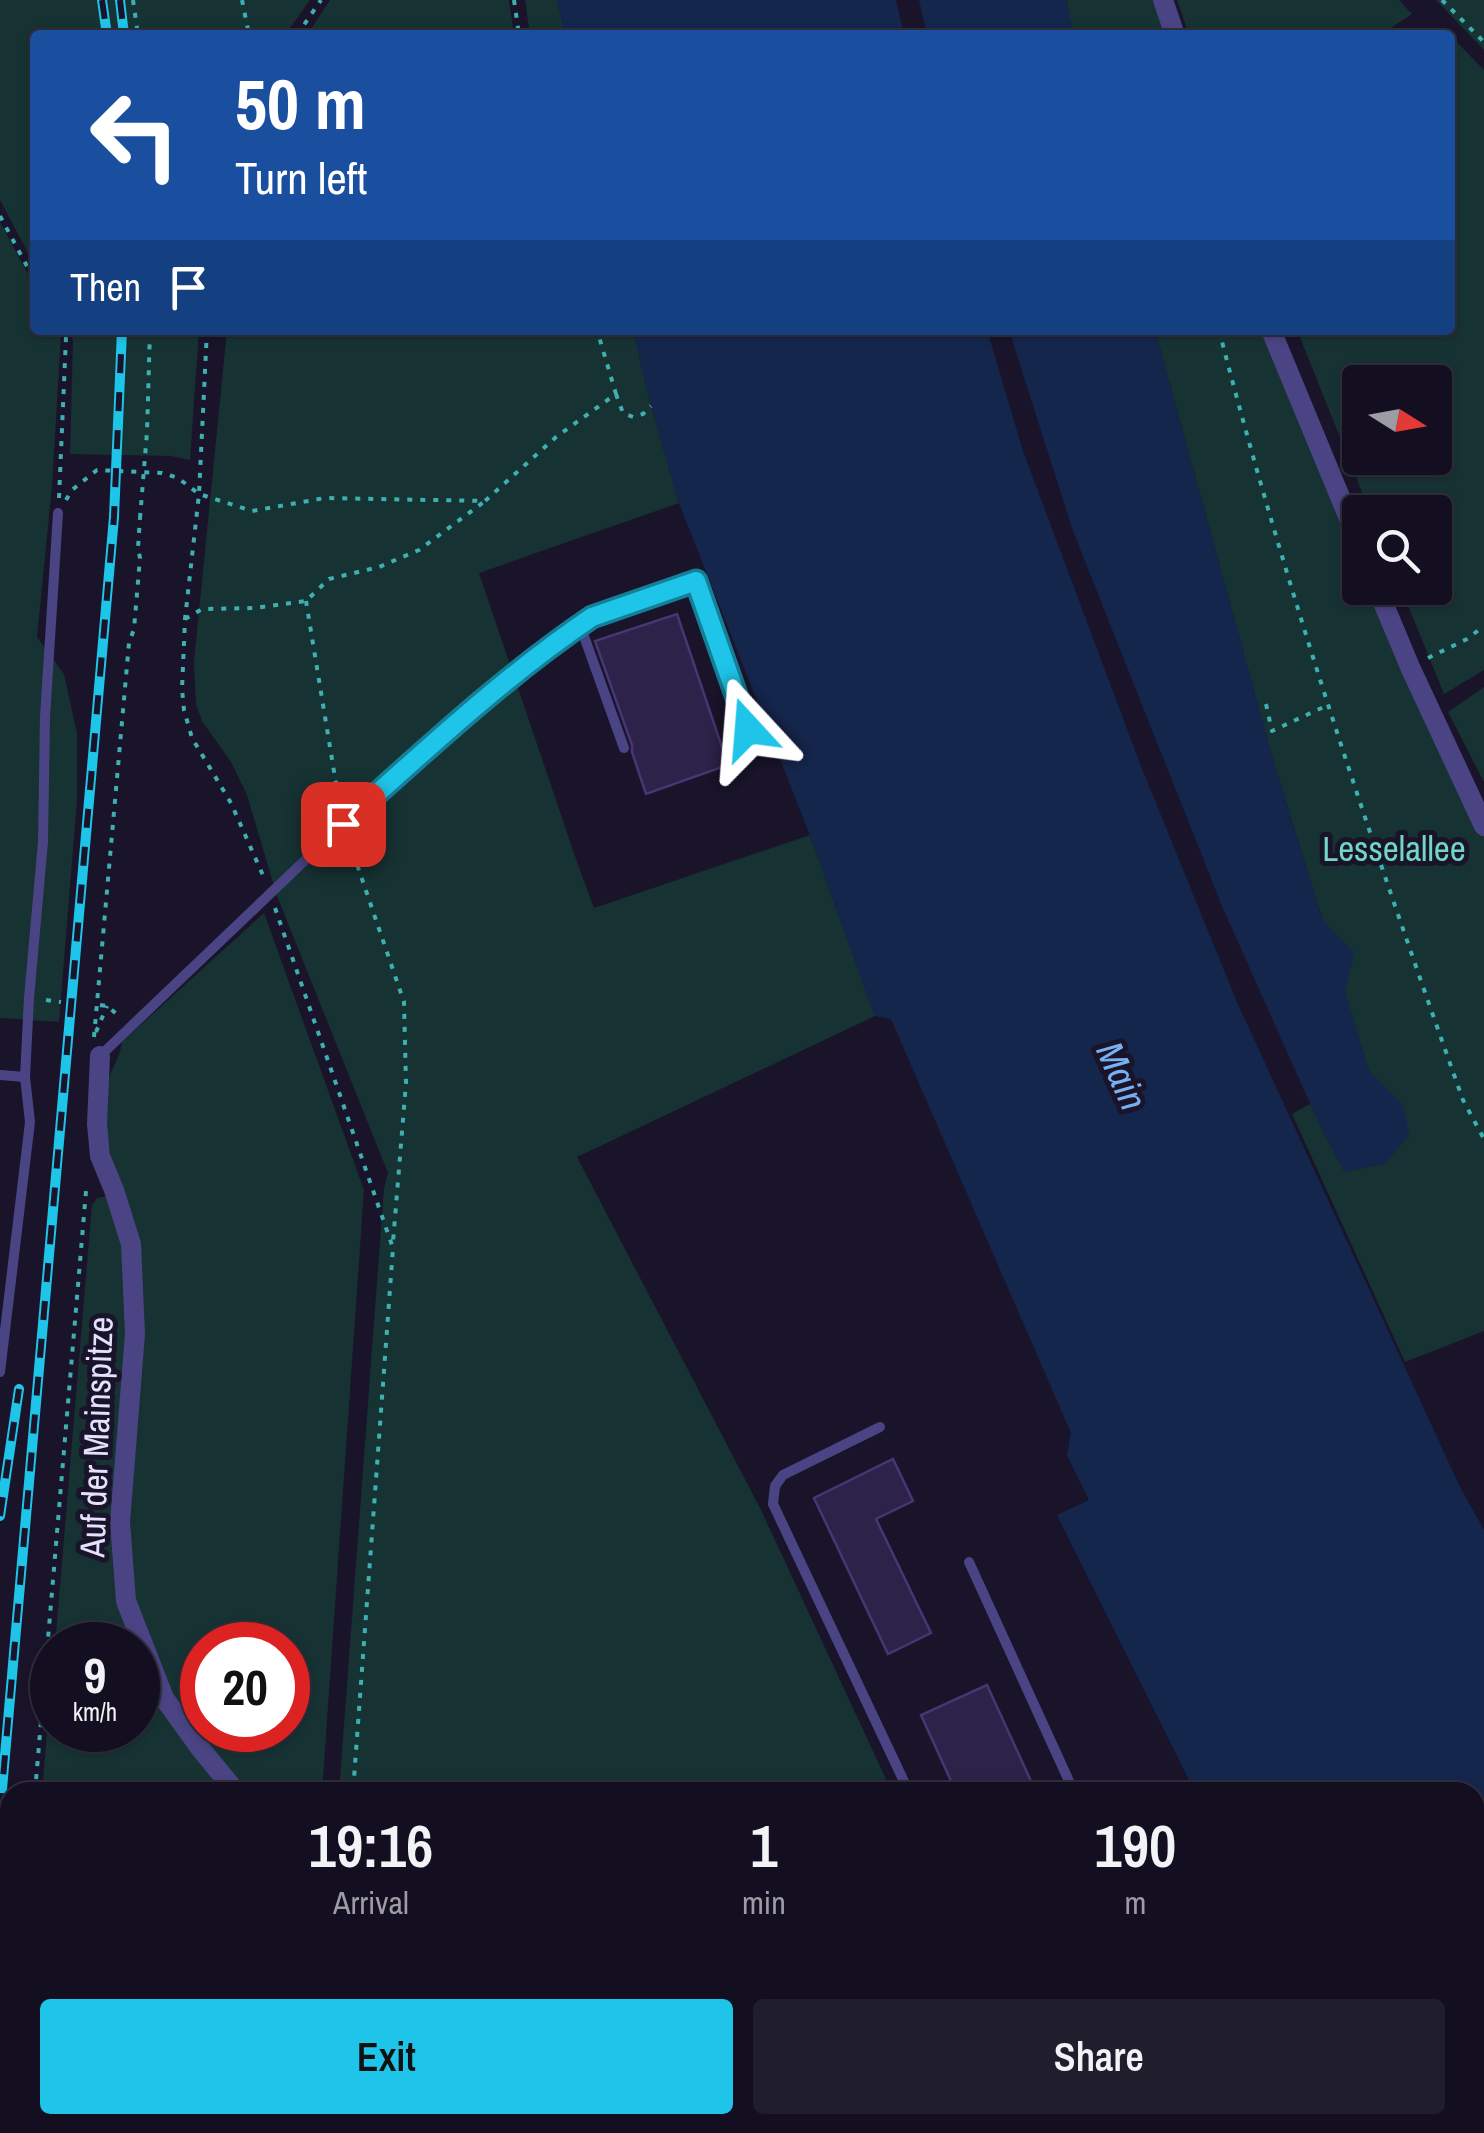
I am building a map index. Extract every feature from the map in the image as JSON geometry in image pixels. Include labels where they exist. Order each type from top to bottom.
[{"type":"street","points":[[1163,0],[1173,30]]},
{"type":"street","points":[[1274,335],[1342,501]]},
{"type":"street","points":[[1385,605],[1484,826]]},
{"type":"street","name":"Auf der Mainspitze","points":[[97,1046],[100,1156],[131,1244],[135,1334],[120,1522],[126,1601],[164,1698],[229,1782]]},
{"type":"lane","points":[[0,1372],[30,1122],[25,1078],[44,842],[44,717],[58,513]]},
{"type":"lane","points":[[97,1046],[514,674],[592,617],[696,581],[748,729]]},
{"type":"lane","points":[[580,625],[624,748]]},
{"type":"lane","points":[[0,1076],[25,1078]]},
{"type":"lane","points":[[880,1427],[783,1474],[775,1486],[773,1504],[903,1782]]},
{"type":"lane","points":[[968,1562],[1069,1782]]},
{"type":"path","points":[[133,0],[137,30]]},
{"type":"path","points":[[242,0],[248,30]]},
{"type":"path","points":[[301,30],[321,0]]},
{"type":"path","points":[[514,0],[518,30]]},
{"type":"path","points":[[1442,0],[1484,42]]},
{"type":"path","points":[[0,216],[30,271]]},
{"type":"path","points":[[58,513],[65,335]]},
{"type":"path","points":[[97,1046],[129,643],[134,629],[140,558],[150,335]]},
{"type":"path","points":[[207,335],[199,494],[184,620],[184,710],[192,738],[232,803],[270,894],[392,1248]]},
{"type":"path","points":[[598,335],[624,412],[633,417],[651,406]]},
{"type":"path","points":[[1220,335],[1328,706],[1458,1085],[1484,1139]]},
{"type":"path","points":[[184,620],[202,609],[255,608],[306,600],[330,580],[419,550],[486,501],[556,437],[616,394]]},
{"type":"path","points":[[58,513],[72,490],[97,470],[162,473],[178,478],[199,494],[252,511],[325,498],[486,501]]},
{"type":"path","points":[[306,600],[343,824],[404,1002],[406,1083],[354,1782]]},
{"type":"path","points":[[1410,667],[1468,639],[1484,626]]},
{"type":"path","points":[[1266,704],[1272,731],[1328,706]]},
{"type":"path","points":[[97,1046],[107,1006],[100,1005]]},
{"type":"path","points":[[36,1782],[86,1191],[100,1156]]},
{"type":"green space","points":[[0,0],[310,0],[289,30],[30,30],[30,257],[0,200]]},
{"type":"green space","points":[[330,0],[509,0],[513,30],[310,30]]},
{"type":"green space","points":[[525,0],[557,0],[564,30],[529,30]]},
{"type":"green space","points":[[1066,0],[1163,0],[1173,30],[1073,30]]},
{"type":"green space","points":[[1177,0],[1399,0],[1412,14],[1388,30],[1187,30]]},
{"type":"green space","points":[[1436,0],[1484,0],[1484,50]]},
{"type":"green space","points":[[1455,40],[1484,70],[1484,670],[1444,694],[1408,605],[1452,605],[1452,495],[1363,495],[1355,475],[1452,475],[1452,365],[1342,365],[1342,442],[1299,335],[1455,335]]},
{"type":"green space","points":[[0,222],[30,278],[30,335],[61,335],[52,487],[37,637],[64,674],[77,734],[77,800],[59,1022],[0,1018]]},
{"type":"green space","points":[[71,335],[199,335],[190,460],[171,456],[70,454]]},
{"type":"green space","points":[[227,335],[634,335],[679,503],[479,573],[577,862],[594,908],[810,835],[875,1016],[577,1157],[761,1510],[887,1782],[340,1782],[388,1173],[277,896],[247,795],[231,762],[202,721],[196,704],[194,661]]},
{"type":"green space","name":"Lesselallee","points":[[1156,335],[1273,335],[1342,502],[1342,605],[1385,605],[1484,826],[1484,1331],[1405,1362],[1292,1114],[1369,1071],[1271,753]]},
{"type":"green space","points":[[1484,687],[1484,782],[1448,712]]},
{"type":"green space","points":[[264,913],[364,1190],[323,1782],[43,1782],[45,1752],[160,1752],[160,1622],[57,1622],[92,1205],[97,1198],[108,1196],[116,1183],[107,1135],[107,1081],[122,1042]]},
{"type":"water","points":[[557,0],[896,0],[903,30],[564,30]]},
{"type":"water","points":[[919,0],[1066,0],[1073,30],[926,30]]},
{"type":"water","name":"Main","points":[[634,335],[988,335],[1023,451],[1139,761],[1236,1000],[1459,1485],[1484,1530],[1484,1782],[1190,1782],[1057,1515],[1089,1500],[1067,1455],[1071,1433],[891,1019],[875,1016],[810,835],[679,503]]},
{"type":"water","points":[[1011,335],[1156,335],[1271,753],[1322,919],[1354,953],[1345,992],[1369,1071],[1404,1106],[1409,1135],[1385,1164],[1344,1172],[1321,1128],[1222,906],[1073,531]]},
{"type":"building","points":[[677,614],[728,765],[646,794],[595,641]]},
{"type":"building","points":[[893,1459],[913,1501],[876,1519],[931,1633],[888,1654],[814,1498]]},
{"type":"building","points":[[987,1685],[1031,1782],[951,1782],[921,1715]]},
{"type":"railway","points":[[102,0],[106,30]]},
{"type":"railway","points":[[120,0],[123,30]]},
{"type":"railway","points":[[3,1782],[114,517],[122,335]]},
{"type":"railway","points":[[0,1516],[19,1389]]},
{"type":"route","points":[[343,824],[514,674],[580,625],[592,617],[696,581],[748,729]]}]
